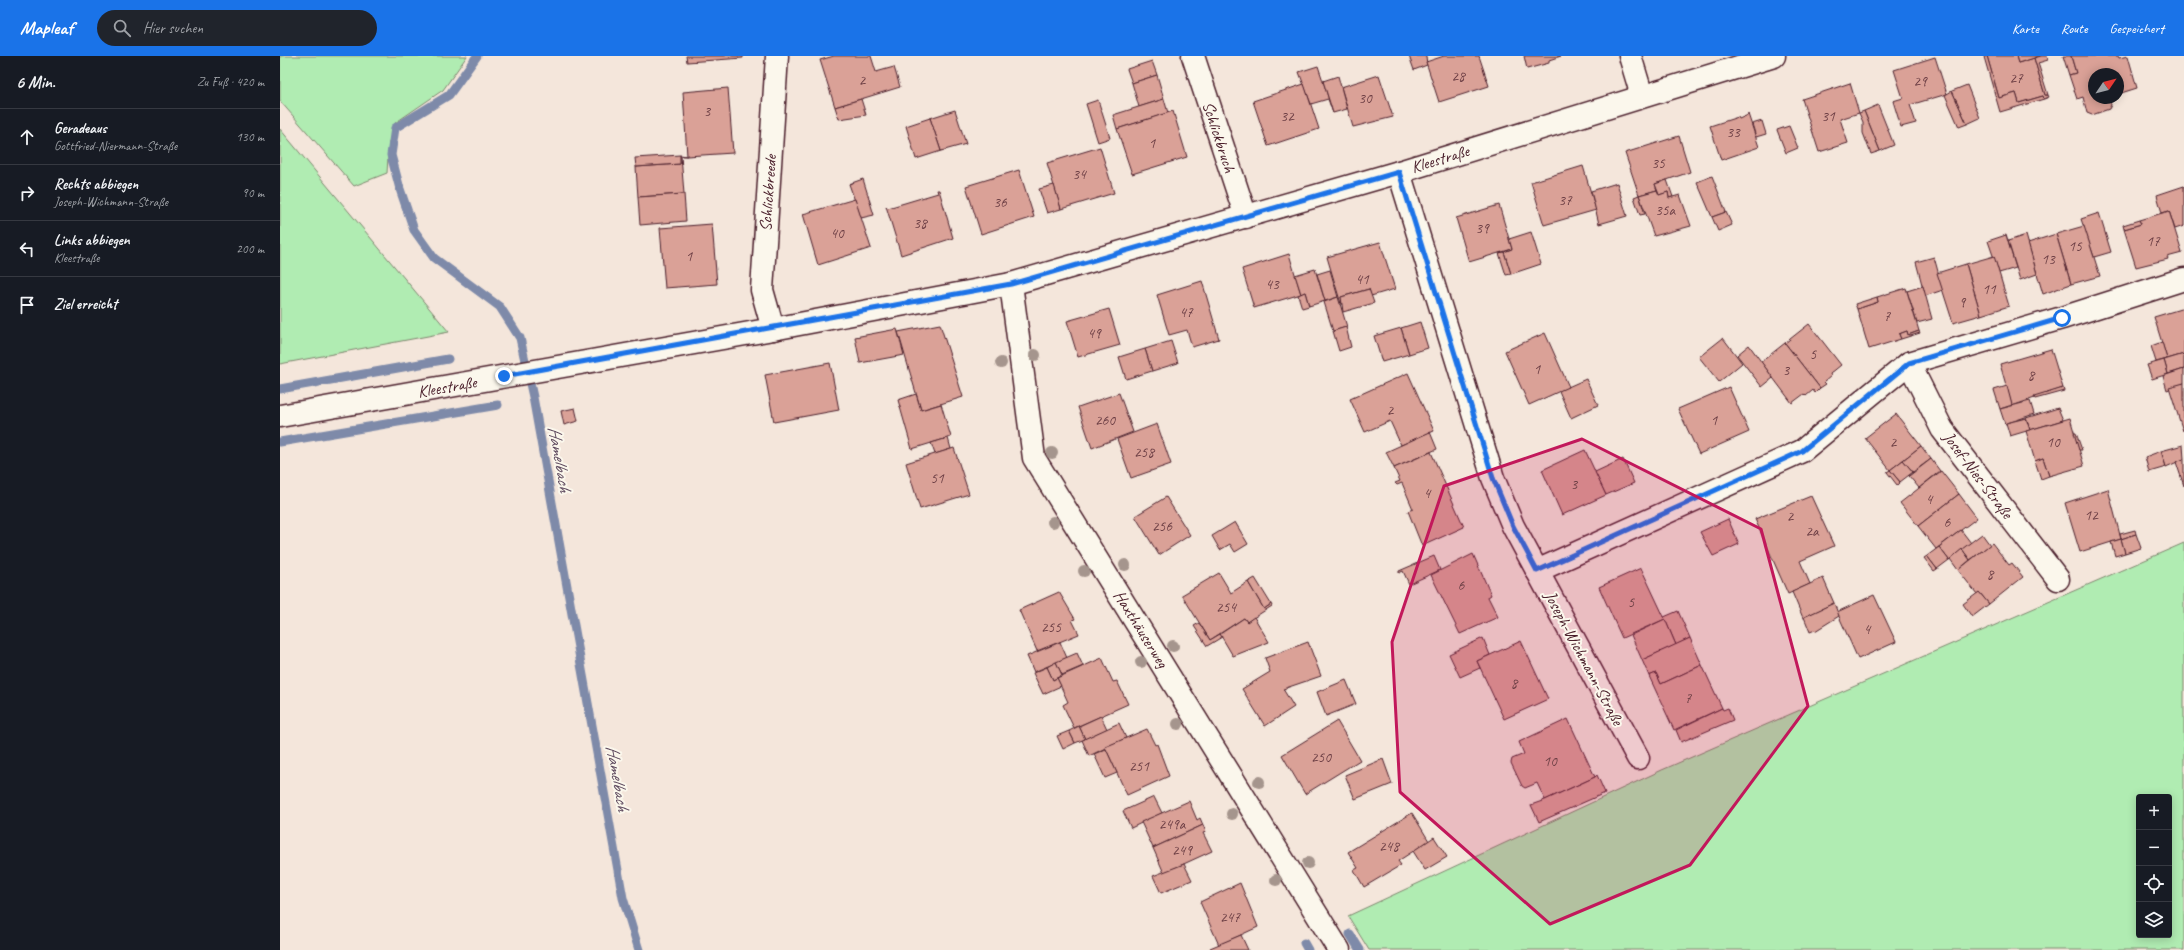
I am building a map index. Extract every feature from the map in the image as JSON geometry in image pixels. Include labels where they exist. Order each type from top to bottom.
[{"type":"street","name":"Schlickbreede","points":[[773,329],[762,290],[777,56]]},
{"type":"street","name":"Schlickbruch","points":[[1194,56],[1246,217]]},
{"type":"street","points":[[1630,56],[1642,96]]},
{"type":"street","name":"Kleestraße","points":[[280,416],[773,329],[1011,284],[1399,172],[1774,56]]},
{"type":"street","name":"Joseph-Wichmann-Straße","points":[[1399,172],[1493,478],[1513,526],[1638,758]]},
{"type":"street","points":[[1537,571],[1802,451],[1909,363],[2062,318],[2184,279]]},
{"type":"street","name":"Haxthäuserweg","points":[[1011,284],[1034,458],[1339,950]]},
{"type":"street","name":"Josef-Nies-Straße","points":[[1909,363],[1942,429],[2058,579]]},
{"type":"highlighted area","points":[[1582,439],[1761,529],[1808,706],[1690,865],[1550,924],[1400,792],[1392,642],[1444,486]]},
{"type":"green space","points":[[280,56],[467,56],[443,90],[395,123],[389,142],[387,173],[354,186],[280,101]]},
{"type":"green space","points":[[280,129],[449,332],[280,364]]},
{"type":"green space","points":[[2184,543],[2184,950],[1369,950],[1348,916],[1662,770]]},
{"type":"building","points":[[686,56],[743,56],[743,58],[687,62]]},
{"type":"building","points":[[834,56],[871,56],[876,72],[894,67],[900,87],[835,107],[820,60]]},
{"type":"building","points":[[1409,56],[1426,56],[1427,65],[1414,70]]},
{"type":"building","points":[[1444,56],[1479,56],[1489,86],[1439,102],[1426,62]]},
{"type":"building","points":[[1524,56],[1561,56],[1549,60],[1549,63],[1527,69]]},
{"type":"building","points":[[1987,56],[2016,56],[2018,63],[2034,58],[2045,95],[2048,95],[2049,97],[2044,99],[2043,96],[2019,103],[2016,93],[1999,98]]},
{"type":"building","points":[[1987,56],[1999,98],[2016,93],[2019,103],[2043,96],[2044,99],[2000,112],[1984,57]]},
{"type":"building","points":[[2016,56],[2041,56],[2018,63]]},
{"type":"building","points":[[2047,56],[2048,60],[2038,63],[2048,95],[2045,95],[2034,58]]},
{"type":"building","points":[[2063,56],[2071,56],[2076,73],[2069,75]]},
{"type":"building","points":[[2071,56],[2118,56],[2119,58],[2128,56],[2137,88],[2124,92],[2124,68],[2088,68],[2088,104],[2111,105],[2109,109],[2092,115],[2087,113],[2083,97],[2077,99],[2069,75],[2076,73]]},
{"type":"building","points":[[1935,57],[1947,94],[1910,105],[1916,123],[1901,127],[1893,101],[1903,98],[1894,70]]},
{"type":"building","points":[[1152,61],[1157,75],[1132,83],[1127,69]]},
{"type":"building","points":[[1318,66],[1333,113],[1328,99],[1311,104],[1299,72]]},
{"type":"building","points":[[1157,75],[1164,99],[1139,107],[1132,83]]},
{"type":"building","points":[[1379,75],[1393,117],[1353,127],[1341,87]]},
{"type":"building","points":[[1338,76],[1347,109],[1333,113],[1323,81]]},
{"type":"building","points":[[1850,83],[1859,113],[1840,119],[1848,143],[1819,152],[1802,99]]},
{"type":"building","points":[[1304,84],[1319,129],[1268,146],[1253,101]]},
{"type":"building","points":[[1967,85],[1980,118],[1967,124],[1952,91]]},
{"type":"building","points":[[728,88],[733,153],[687,156],[683,92]]},
{"type":"building","points":[[1952,91],[1967,124],[1959,127],[1945,95]]},
{"type":"building","points":[[861,99],[866,115],[839,119],[835,107]]},
{"type":"building","points":[[1164,99],[1168,113],[1117,129],[1113,115]]},
{"type":"building","points":[[1098,100],[1110,138],[1098,142],[1086,104]]},
{"type":"building","points":[[1878,105],[1894,145],[1880,151],[1864,111]]},
{"type":"building","points":[[955,110],[966,144],[941,151],[930,118]]},
{"type":"building","points":[[1173,111],[1187,157],[1132,174],[1117,129]]},
{"type":"building","points":[[1864,111],[1880,151],[1871,154],[1863,133],[1863,122],[1859,113]]},
{"type":"building","points":[[1748,114],[1759,147],[1721,160],[1710,126],[1738,117],[1739,119]]},
{"type":"building","points":[[930,118],[941,151],[916,159],[906,126]]},
{"type":"building","points":[[1762,121],[1766,134],[1756,137],[1752,124]]},
{"type":"building","points":[[1789,126],[1798,148],[1786,153],[1777,130]]},
{"type":"building","points":[[1679,136],[1690,172],[1655,184],[1657,190],[1639,195],[1625,153]]},
{"type":"building","points":[[1100,147],[1114,193],[1061,209],[1047,163]]},
{"type":"building","points":[[680,155],[687,156],[681,156],[684,194],[638,197],[636,167],[680,164]]},
{"type":"building","points":[[680,155],[680,164],[636,167],[635,158]]},
{"type":"building","points":[[1583,166],[1596,210],[1544,225],[1531,182]]},
{"type":"building","points":[[1019,170],[1034,217],[981,234],[966,186]]},
{"type":"building","points":[[1712,176],[1726,212],[1712,217],[1697,182]]},
{"type":"building","points":[[863,179],[874,215],[861,218],[849,184]]},
{"type":"building","points":[[1667,180],[1673,197],[1669,198],[1668,192],[1659,195],[1655,184]]},
{"type":"building","points":[[1617,183],[1627,216],[1599,224],[1591,191]]},
{"type":"building","points":[[1054,185],[1061,209],[1047,213],[1039,189]]},
{"type":"building","points":[[2184,186],[2184,226],[2175,229],[2169,211],[2162,213],[2157,195]]},
{"type":"building","points":[[937,190],[939,190],[953,238],[901,255],[886,206],[888,208],[938,193]]},
{"type":"building","points":[[1657,190],[1659,195],[1668,192],[1669,198],[1680,195],[1691,226],[1654,236],[1639,195]]},
{"type":"building","points":[[684,194],[686,221],[640,225],[638,197]]},
{"type":"building","points":[[1639,195],[1645,214],[1640,215],[1634,197]]},
{"type":"building","points":[[855,199],[871,248],[818,265],[803,214]]},
{"type":"building","points":[[1499,205],[1512,249],[1469,262],[1456,218]]},
{"type":"building","points":[[2169,211],[2182,253],[2167,257],[2168,259],[2136,267],[2124,229],[2141,224],[2139,220]]},
{"type":"building","points":[[1726,212],[1732,225],[1718,231],[1712,217]]},
{"type":"building","points":[[2099,213],[2111,252],[2094,257],[2081,219]]},
{"type":"building","points":[[2139,220],[2141,224],[2124,229],[2123,225]]},
{"type":"building","points":[[712,224],[717,284],[665,288],[660,228]]},
{"type":"building","points":[[2084,226],[2100,276],[2071,284],[2056,234]]},
{"type":"building","points":[[1531,232],[1541,264],[1511,274],[1504,252],[1512,249],[1509,239]]},
{"type":"building","points":[[2056,234],[2071,284],[2043,294],[2028,243]]},
{"type":"building","points":[[2006,235],[2016,268],[1999,273],[1988,241]]},
{"type":"building","points":[[2026,235],[2037,274],[2020,280],[2008,241]]},
{"type":"building","points":[[1380,242],[1395,289],[1371,296],[1369,289],[1341,297],[1343,304],[1341,304],[1327,257]]},
{"type":"building","points":[[1504,252],[1511,274],[1506,275],[1499,253]]},
{"type":"building","points":[[1289,254],[1301,294],[1254,308],[1242,269]]},
{"type":"building","points":[[1994,256],[2009,306],[1981,315],[1966,264]]},
{"type":"building","points":[[1934,257],[1943,290],[1925,296],[1916,262]]},
{"type":"building","points":[[1966,264],[1981,315],[1953,323],[1937,273]]},
{"type":"building","points":[[1315,269],[1325,301],[1309,306],[1305,292],[1301,294],[1295,275]]},
{"type":"building","points":[[1330,270],[1338,297],[1325,301],[1317,274]]},
{"type":"building","points":[[1202,281],[1219,339],[1192,347],[1187,330],[1169,335],[1157,295]]},
{"type":"building","points":[[1923,286],[1932,319],[1917,323],[1907,291]]},
{"type":"building","points":[[1906,288],[1919,331],[1908,335],[1907,331],[1899,334],[1901,339],[1869,349],[1857,309],[1878,302],[1877,297]]},
{"type":"building","points":[[1369,289],[1374,303],[1343,312],[1341,297]]},
{"type":"building","points":[[1305,292],[1309,306],[1302,308],[1298,295]]},
{"type":"building","points":[[1338,297],[1347,327],[1333,331],[1324,302]]},
{"type":"building","points":[[1877,297],[1878,302],[1857,309],[1855,304]]},
{"type":"building","points":[[2184,308],[2184,354],[2167,359],[2154,317]]},
{"type":"building","points":[[1109,309],[1120,345],[1078,357],[1067,321]]},
{"type":"building","points":[[1420,322],[1428,348],[1409,354],[1401,328]]},
{"type":"building","points":[[940,324],[963,397],[921,410],[898,332]]},
{"type":"building","points":[[1809,324],[1841,365],[1830,374],[1831,376],[1824,382],[1826,384],[1820,388],[1785,343]]},
{"type":"building","points":[[1346,327],[1351,347],[1339,351],[1333,331]]},
{"type":"building","points":[[1401,328],[1409,354],[1382,362],[1374,336]]},
{"type":"building","points":[[897,329],[904,355],[860,363],[855,337]]},
{"type":"building","points":[[1907,331],[1908,335],[1919,331],[1920,333],[1901,339],[1899,334]]},
{"type":"building","points":[[1545,333],[1569,387],[1529,405],[1505,351]]},
{"type":"building","points":[[1723,338],[1742,363],[1719,382],[1699,357]]},
{"type":"building","points":[[1171,341],[1178,363],[1152,371],[1145,349]]},
{"type":"building","points":[[2162,342],[2167,359],[2156,362],[2151,346]]},
{"type":"building","points":[[1785,343],[1820,388],[1815,393],[1813,390],[1806,396],[1804,394],[1792,403],[1761,362]]},
{"type":"building","points":[[1749,345],[1773,378],[1762,387],[1737,355]]},
{"type":"building","points":[[1145,349],[1152,371],[1126,379],[1119,357]]},
{"type":"building","points":[[2051,349],[2063,388],[2012,406],[2000,364]]},
{"type":"building","points":[[2184,354],[2184,369],[2168,374],[2164,360]]},
{"type":"building","points":[[2164,360],[2168,374],[2152,379],[2147,365]]},
{"type":"building","points":[[830,363],[839,410],[774,422],[765,375]]},
{"type":"building","points":[[2184,369],[2184,383],[2167,390],[2163,376]]},
{"type":"building","points":[[1408,373],[1434,431],[1401,445],[1390,421],[1365,432],[1350,399]]},
{"type":"building","points":[[1586,379],[1598,405],[1571,418],[1559,391]]},
{"type":"building","points":[[2184,383],[2184,430],[2183,431],[2169,387]]},
{"type":"building","points":[[2007,386],[2012,405],[2000,409],[1994,390]]},
{"type":"building","points":[[1729,387],[1749,432],[1699,454],[1678,409]]},
{"type":"building","points":[[2063,388],[2064,391],[2035,399],[2034,397]]},
{"type":"building","points":[[1119,393],[1133,432],[1092,448],[1078,407]]},
{"type":"building","points":[[916,394],[921,410],[941,404],[951,437],[912,449],[898,400]]},
{"type":"building","points":[[2030,401],[2034,414],[2005,424],[2000,409]]},
{"type":"building","points":[[575,408],[578,421],[564,425],[561,411]]},
{"type":"building","points":[[2058,408],[2063,420],[2030,430],[2026,418]]},
{"type":"building","points":[[1896,414],[1921,446],[1890,470],[1865,438]]},
{"type":"building","points":[[2026,418],[2030,430],[2010,436],[2006,423]]},
{"type":"building","points":[[2070,418],[2084,466],[2049,476],[2043,458],[2035,461],[2026,431]]},
{"type":"building","points":[[1157,424],[1171,464],[1131,478],[1117,439]]},
{"type":"building","points":[[1430,432],[1437,449],[1394,468],[1386,452]]},
{"type":"building","points":[[2074,433],[2076,433],[2082,450],[2079,450]]},
{"type":"building","points":[[948,438],[951,449],[935,454],[931,443]]},
{"type":"building","points":[[2183,445],[2184,459],[2166,467],[2161,451]]},
{"type":"building","points":[[1921,446],[1931,459],[1913,472],[1903,460]]},
{"type":"building","points":[[954,448],[969,494],[920,509],[906,463]]},
{"type":"building","points":[[1585,450],[1606,495],[1562,515],[1542,470]]},
{"type":"building","points":[[2161,451],[2166,467],[2149,472],[2145,457]]},
{"type":"building","points":[[1431,452],[1464,527],[1422,546],[1408,511],[1413,509],[1402,483],[1397,485],[1395,483],[1400,481],[1394,468]]},
{"type":"building","points":[[2043,458],[2049,476],[2041,479],[2035,461]]},
{"type":"building","points":[[1623,459],[1634,483],[1606,495],[1595,472]]},
{"type":"building","points":[[1931,459],[1940,471],[1919,488],[1909,476]]},
{"type":"building","points":[[2184,459],[2184,486],[2176,462]]},
{"type":"building","points":[[1903,460],[1913,472],[1900,482],[1890,470]]},
{"type":"building","points":[[1890,470],[1900,482],[1897,485],[1887,472]]},
{"type":"building","points":[[1941,471],[1959,494],[1918,526],[1900,503]]},
{"type":"building","points":[[2108,489],[2121,539],[2080,552],[2065,503]]},
{"type":"building","points":[[1959,494],[1977,518],[1936,549],[1918,526]]},
{"type":"building","points":[[1811,496],[1834,546],[1800,561],[1810,584],[1788,594],[1755,519]]},
{"type":"building","points":[[1166,497],[1190,535],[1159,555],[1135,516]]},
{"type":"building","points":[[1728,519],[1739,544],[1713,556],[1700,532]]},
{"type":"building","points":[[1235,522],[1248,544],[1235,552],[1230,544],[1220,550],[1212,536]]},
{"type":"building","points":[[1961,530],[1971,543],[1949,560],[1939,547]]},
{"type":"building","points":[[2135,530],[2136,534],[2121,539],[2120,534]]},
{"type":"building","points":[[1982,534],[1990,545],[1970,560],[1962,549]]},
{"type":"building","points":[[2136,534],[2141,548],[2125,553],[2121,539]]},
{"type":"building","points":[[2121,539],[2125,553],[2115,556],[2111,542]]},
{"type":"building","points":[[1992,543],[2009,565],[2012,563],[2023,577],[1989,604],[1979,592],[1977,594],[1958,570]]},
{"type":"building","points":[[1939,547],[1949,560],[1937,569],[1927,556]]},
{"type":"building","points":[[1962,549],[1970,560],[1958,570],[1950,559]]},
{"type":"building","points":[[1473,554],[1491,595],[1488,597],[1498,617],[1460,634],[1431,575]]},
{"type":"building","points":[[1434,556],[1440,570],[1409,584],[1403,571],[1399,573],[1399,571]]},
{"type":"building","points":[[1927,556],[1937,569],[1934,571],[1924,558]]},
{"type":"building","points":[[1641,568],[1665,619],[1622,638],[1599,587]]},
{"type":"building","points":[[1219,573],[1231,593],[1248,582],[1264,609],[1271,604],[1272,606],[1247,622],[1244,618],[1210,640],[1182,595]]},
{"type":"building","points":[[1255,578],[1271,604],[1264,609],[1248,582]]},
{"type":"building","points":[[1823,578],[1834,603],[1803,618],[1792,592]]},
{"type":"building","points":[[1059,592],[1075,619],[1072,620],[1079,634],[1037,651],[1019,610]]},
{"type":"building","points":[[1979,592],[1989,604],[1972,617],[1963,604]]},
{"type":"building","points":[[1874,595],[1896,642],[1858,659],[1837,612]]},
{"type":"building","points":[[1834,603],[1839,616],[1815,631],[1810,632],[1804,617]]},
{"type":"building","points":[[1678,611],[1690,638],[1676,645],[1664,617]]},
{"type":"building","points":[[1254,617],[1269,642],[1233,656],[1220,634],[1244,618],[1247,622]]},
{"type":"building","points":[[1665,619],[1676,645],[1642,660],[1631,635]]},
{"type":"building","points":[[1199,623],[1210,640],[1220,634],[1222,637],[1207,646],[1194,626]]},
{"type":"building","points":[[1483,638],[1490,655],[1477,661],[1480,668],[1460,677],[1449,654]]},
{"type":"building","points":[[1690,638],[1702,665],[1661,684],[1656,673],[1649,676],[1642,660]]},
{"type":"building","points":[[1521,641],[1548,699],[1504,719],[1477,661]]},
{"type":"building","points":[[1060,642],[1067,658],[1034,672],[1027,656]]},
{"type":"building","points":[[1308,642],[1321,676],[1283,689],[1294,707],[1265,726],[1242,689],[1270,672],[1265,658]]},
{"type":"building","points":[[1077,653],[1083,666],[1062,675],[1056,662]]},
{"type":"building","points":[[1102,658],[1113,682],[1117,681],[1128,704],[1074,728],[1063,705],[1068,702],[1057,678]]},
{"type":"building","points":[[1056,662],[1062,675],[1053,680],[1047,667]]},
{"type":"building","points":[[1702,665],[1722,708],[1674,730],[1649,676],[1656,673],[1661,684]]},
{"type":"building","points":[[1047,667],[1053,680],[1057,678],[1061,686],[1043,694],[1033,673]]},
{"type":"building","points":[[1346,680],[1356,704],[1326,716],[1317,692]]},
{"type":"building","points":[[1722,708],[1723,710],[1728,708],[1733,720],[1681,742],[1676,730]]},
{"type":"building","points":[[1101,716],[1107,729],[1085,739],[1079,726]]},
{"type":"building","points":[[1568,719],[1595,777],[1545,800],[1537,783],[1525,788],[1522,786],[1511,763],[1512,759],[1524,754],[1519,742]]},
{"type":"building","points":[[1337,721],[1360,760],[1305,794],[1282,755]]},
{"type":"building","points":[[1119,723],[1126,738],[1089,756],[1082,740]]},
{"type":"building","points":[[1079,726],[1085,739],[1075,743],[1069,731]]},
{"type":"building","points":[[1147,729],[1155,745],[1157,744],[1169,776],[1127,795],[1105,747]]},
{"type":"building","points":[[1069,731],[1075,743],[1063,749],[1057,736]]},
{"type":"building","points":[[1106,749],[1117,773],[1105,778],[1094,754]]},
{"type":"building","points":[[1383,759],[1392,784],[1355,799],[1345,775]]},
{"type":"building","points":[[1597,775],[1605,793],[1539,822],[1531,805],[1545,800]]},
{"type":"building","points":[[1154,797],[1162,813],[1131,828],[1123,811]]},
{"type":"building","points":[[1189,801],[1197,820],[1200,818],[1203,825],[1153,848],[1141,822]]},
{"type":"building","points":[[1412,813],[1429,841],[1398,861],[1401,865],[1364,887],[1354,870],[1358,868],[1348,852]]},
{"type":"building","points":[[1203,825],[1206,832],[1203,833],[1212,851],[1164,873],[1153,848]]},
{"type":"building","points":[[1434,837],[1447,857],[1425,870],[1413,851]]},
{"type":"building","points":[[1184,864],[1192,880],[1161,893],[1153,876]]},
{"type":"building","points":[[1240,883],[1258,927],[1219,945],[1200,902]]},
{"type":"building","points":[[1241,935],[1248,950],[1211,950],[1210,948]]},
{"type":"waterway","name":"Hamelbach","points":[[477,56],[449,95],[395,128],[391,155],[400,189],[414,230],[434,258],[500,307],[520,338],[533,397],[623,898],[639,950]]},
{"type":"waterway","points":[[280,389],[448,359]]},
{"type":"waterway","points":[[280,442],[498,405]]},
{"type":"waterway","points":[[1350,934],[1360,950]]},
{"type":"waterway","points":[[1304,943],[1308,950]]},
{"type":"route","points":[[504,376],[773,329],[1011,284],[1399,172],[1493,478],[1513,526],[1537,571],[1802,451],[1909,363],[2062,318]]}]
